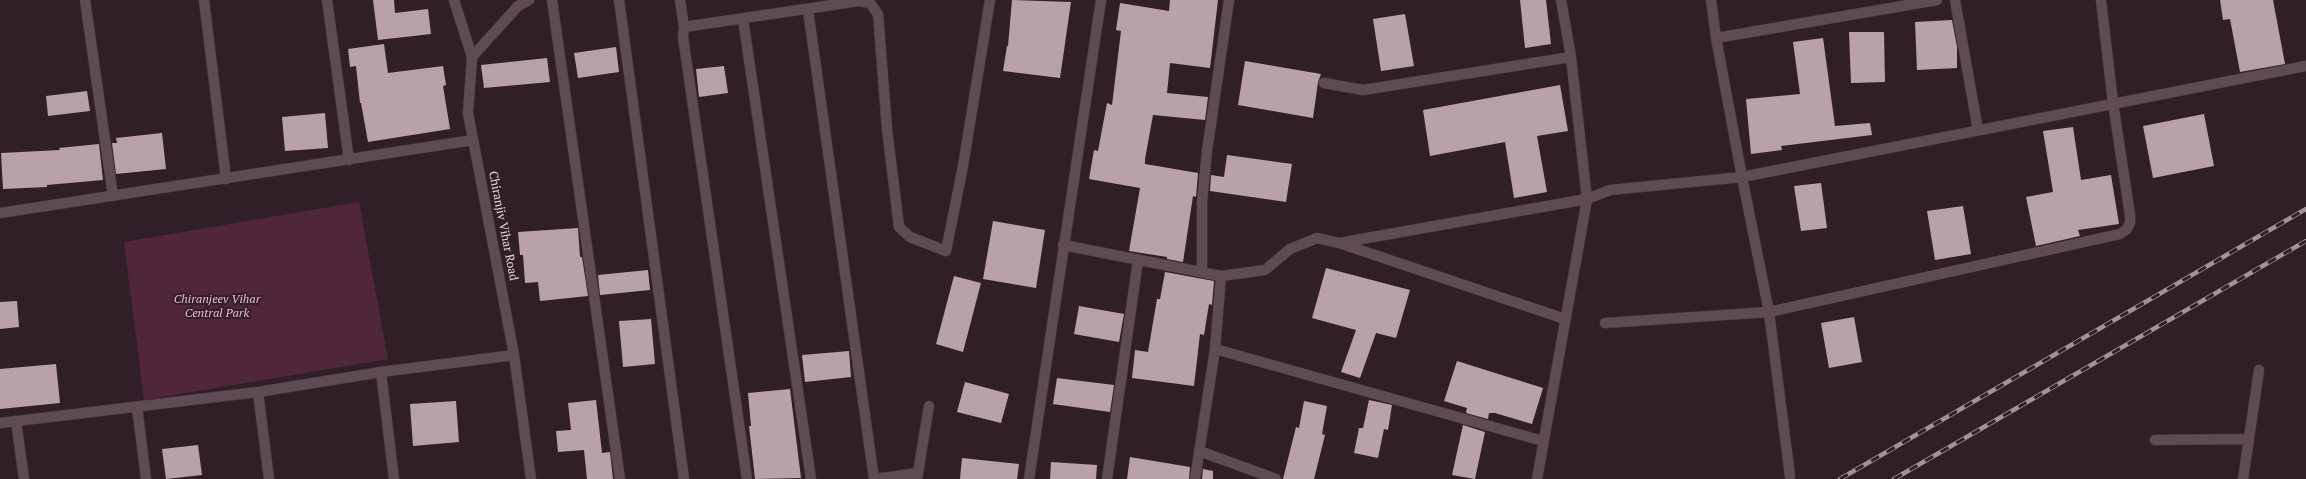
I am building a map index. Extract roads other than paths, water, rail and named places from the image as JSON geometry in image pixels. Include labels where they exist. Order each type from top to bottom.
[{"type":"street","points":[[85,0],[113,196]]},
{"type":"street","points":[[204,0],[226,179]]},
{"type":"street","points":[[327,0],[349,160]]},
{"type":"street","points":[[454,0],[472,58]]},
{"type":"street","points":[[472,58],[518,6],[529,0]]},
{"type":"street","points":[[552,0],[620,479]]},
{"type":"street","points":[[618,0],[684,479]]},
{"type":"street","points":[[680,0],[684,27],[685,53],[747,479]]},
{"type":"street","points":[[684,27],[808,10],[859,1],[870,3],[878,14],[887,129],[899,227],[910,237],[946,251],[963,166],[990,0]]},
{"type":"street","points":[[1029,479],[1101,0]]},
{"type":"street","points":[[1202,272],[1202,202],[1208,144],[1229,0]]},
{"type":"street","points":[[1537,479],[1587,199],[1570,56],[1561,0]]},
{"type":"street","points":[[1711,0],[1716,38],[1769,312],[1790,476]]},
{"type":"street","points":[[1716,38],[1937,0]]},
{"type":"street","points":[[1955,0],[1978,130]]},
{"type":"street","points":[[1605,323],[1769,312],[2120,234],[2127,229],[2130,219],[2113,103],[2101,0]]},
{"type":"street","points":[[808,10],[874,479],[917,476],[929,406]]},
{"type":"street","points":[[743,18],[811,479]]},
{"type":"street","points":[[1324,83],[1363,90],[1570,56]]},
{"type":"street","name":"Chiranjiv Vihar Road","points":[[472,58],[468,113],[514,355],[530,479]]},
{"type":"street","points":[[1339,242],[1587,199],[1610,190],[1742,177],[2306,66]]},
{"type":"street","points":[[0,213],[473,140]]},
{"type":"street","points":[[1064,245],[1221,276],[1265,270],[1290,249],[1317,238],[1339,242],[1565,319]]},
{"type":"street","points":[[1107,479],[1138,260]]},
{"type":"street","points":[[1195,479],[1215,349],[1221,276]]},
{"type":"street","points":[[1215,349],[1543,442]]},
{"type":"street","points":[[0,423],[137,408],[258,392],[381,372],[514,355]]},
{"type":"street","points":[[2243,479],[2259,370]]},
{"type":"street","points":[[381,372],[394,479]]},
{"type":"street","points":[[258,392],[269,479]]},
{"type":"street","points":[[137,408],[146,479]]},
{"type":"street","points":[[16,421],[24,479]]},
{"type":"street","points":[[2155,440],[2249,439]]},
{"type":"street","points":[[1199,451],[1276,479]]},
{"type":"railway","points":[[1840,479],[2306,209]]},
{"type":"railway","points":[[1894,479],[2306,241]]},
{"type":"park label","name":"Chiranjeev Vihar Central Park","points":[[217,307]]}]
